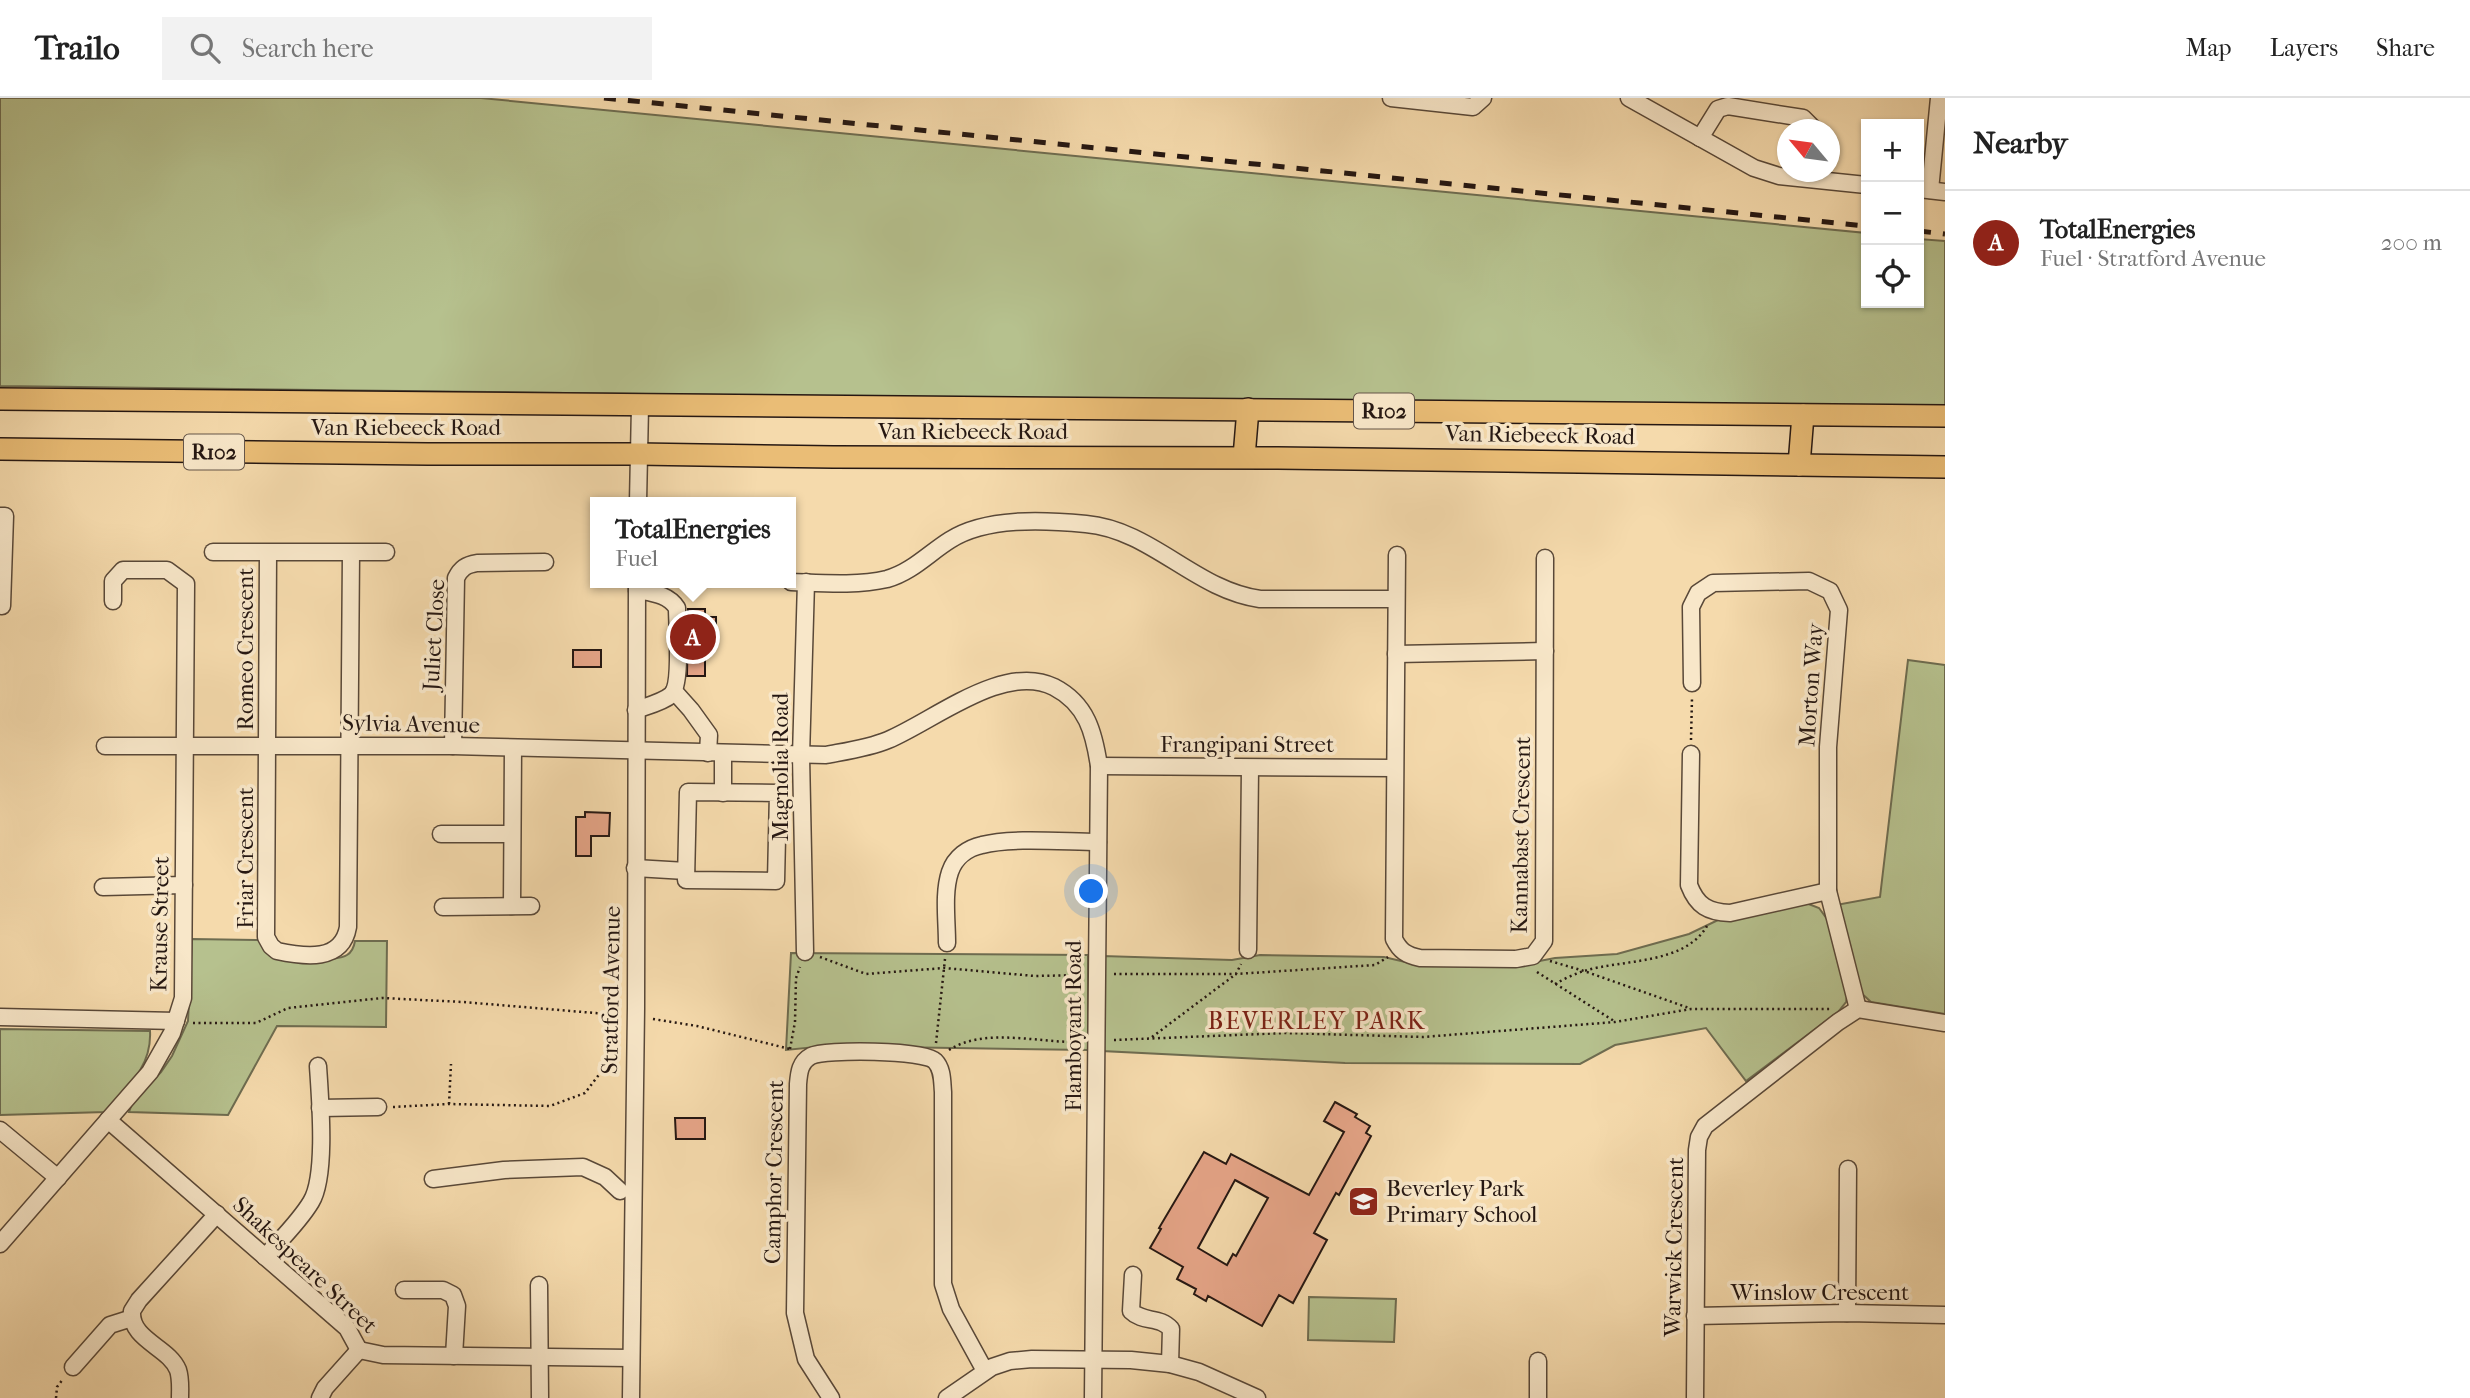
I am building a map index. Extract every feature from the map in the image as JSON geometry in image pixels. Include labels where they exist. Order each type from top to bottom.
[{"type":"main road","name":"Van Riebeeck Road","points":[[0,400],[1945,416]]},
{"type":"main road","points":[[1244,457],[1248,409]]},
{"type":"main road","points":[[1799,465],[1803,415]]},
{"type":"main road","name":"Van Riebeeck Road","points":[[0,449],[833,457],[1244,457],[1945,467]]},
{"type":"street","points":[[1391,98],[1473,107],[1483,98]]},
{"type":"street","points":[[1629,98],[1754,168],[1777,175]]},
{"type":"street","points":[[1931,190],[1939,98]]},
{"type":"street","points":[[1700,138],[1718,109],[1728,106],[1804,119]]},
{"type":"street","points":[[1840,181],[1861,184]]},
{"type":"street","points":[[638,497],[640,406]]},
{"type":"street","points":[[0,516],[5,516],[2,606]]},
{"type":"street","points":[[799,582],[862,582],[887,579],[918,564],[951,540],[971,530],[1010,523],[1054,523],[1111,528],[1135,537],[1216,587],[1243,596],[1260,599],[1396,599]]},
{"type":"street","name":"Romeo Crescent","points":[[213,552],[386,552]]},
{"type":"street","name":"Romeo Crescent","points":[[267,745],[268,553]]},
{"type":"street","points":[[348,746],[351,554]]},
{"type":"street","name":"Kannabast Crescent","points":[[1397,555],[1394,939],[1399,949],[1407,955],[1420,958],[1516,959],[1533,956],[1544,941],[1545,558]]},
{"type":"street","name":"Juliet Close","points":[[453,747],[456,578],[460,569],[477,563],[545,562]]},
{"type":"street","name":"Krause Street","points":[[0,1244],[150,1072],[162,1053],[183,998],[186,584],[167,570],[123,570],[113,581],[113,601]]},
{"type":"street","name":"Morton Way","points":[[1692,683],[1691,607],[1698,593],[1713,583],[1809,581],[1830,590],[1839,610],[1828,747],[1828,891],[1857,1009]]},
{"type":"street","name":"Magnolia Road","points":[[799,582],[805,952]]},
{"type":"street","name":"Stratford Avenue","points":[[631,1398],[636,1008],[637,588]]},
{"type":"street","points":[[636,710],[670,696],[674,691],[677,675],[677,608],[674,602],[664,596],[642,588]]},
{"type":"street","points":[[1396,654],[1545,651]]},
{"type":"street","name":"Flamboyant Road","points":[[636,751],[801,756],[856,750],[886,741],[1006,681],[1026,679],[1043,681],[1075,701],[1084,713],[1094,733],[1099,766],[1093,1398]]},
{"type":"street","points":[[674,691],[709,735],[716,753],[723,793]]},
{"type":"street","name":"Sylvia Avenue","points":[[105,746],[267,745],[636,751]]},
{"type":"street","name":"Friar Crescent","points":[[267,745],[266,937],[271,947],[278,951],[326,954],[343,944],[348,927],[348,746]]},
{"type":"street","points":[[512,906],[513,748]]},
{"type":"street","points":[[1690,754],[1689,885],[1694,898],[1702,906],[1715,912],[1730,913],[1828,891]]},
{"type":"street","name":"Frangipani Street","points":[[1099,766],[1394,768]]},
{"type":"street","points":[[1248,950],[1250,768]]},
{"type":"street","points":[[688,792],[723,793],[778,793],[776,881],[686,880],[688,792]]},
{"type":"street","points":[[441,834],[511,834]]},
{"type":"street","points":[[947,943],[947,883],[957,858],[968,850],[1002,842],[1097,842]]},
{"type":"street","points":[[635,868],[686,871]]},
{"type":"street","points":[[103,887],[184,885]]},
{"type":"street","points":[[443,907],[531,906]]},
{"type":"street","points":[[1857,1009],[1945,1023]]},
{"type":"street","name":"Warwick Crescent","points":[[1695,1398],[1699,1137],[1717,1114],[1857,1009]]},
{"type":"street","points":[[0,1017],[176,1021]]},
{"type":"street","name":"Camphor Crescent","points":[[831,1398],[806,1359],[795,1313],[800,1069],[804,1061],[814,1054],[864,1051],[917,1054],[934,1060]]},
{"type":"street","points":[[934,1060],[941,1072],[943,1092],[943,1284],[951,1309],[985,1371]]},
{"type":"street","points":[[265,1256],[302,1214],[316,1193],[319,1182],[318,1066]]},
{"type":"street","points":[[320,1108],[378,1107]]},
{"type":"street","name":"Shakespeare Street","points":[[108,1120],[347,1328],[359,1350],[383,1355],[631,1358]]},
{"type":"street","points":[[0,1130],[58,1178]]},
{"type":"street","points":[[433,1179],[504,1170],[583,1167],[605,1177],[620,1191]]},
{"type":"street","points":[[1847,1313],[1849,1169]]},
{"type":"street","points":[[180,1398],[177,1368],[136,1328],[132,1311],[217,1214]]},
{"type":"street","points":[[1133,1275],[1131,1311],[1143,1320],[1162,1321],[1169,1325],[1170,1364]]},
{"type":"street","points":[[539,1285],[540,1398]]},
{"type":"street","points":[[404,1290],[443,1290],[453,1295],[457,1306],[454,1356]]},
{"type":"street","name":"Winslow Crescent","points":[[1695,1316],[1847,1313],[1945,1315]]},
{"type":"street","points":[[73,1367],[110,1325],[132,1318]]},
{"type":"street","points":[[320,1398],[325,1388],[359,1350]]},
{"type":"street","points":[[947,1398],[985,1371],[1000,1364],[1021,1360],[1170,1364],[1199,1372],[1250,1396]]},
{"type":"street","points":[[1538,1360],[1538,1398]]},
{"type":"path","points":[[1690,754],[1692,683]]},
{"type":"path","points":[[1555,984],[1584,971],[1663,957],[1700,938],[1715,912]]},
{"type":"path","points":[[934,1060],[947,943]]},
{"type":"path","points":[[1152,1037],[1236,974],[1248,950]]},
{"type":"path","points":[[646,1018],[697,1026],[790,1049],[795,1022],[796,978],[805,952]]},
{"type":"path","points":[[1533,956],[1584,971],[1690,1009]]},
{"type":"path","points":[[1516,959],[1615,1023]]},
{"type":"path","points":[[176,1021],[204,1024],[256,1023],[288,1008],[382,998],[623,1016]]},
{"type":"path","points":[[934,1060],[960,1043],[1009,1037],[1056,1043],[1284,1033],[1423,1037],[1615,1023],[1690,1009],[1857,1009]]},
{"type":"path","points":[[378,1107],[449,1104],[550,1106],[585,1093],[622,1044]]},
{"type":"path","points":[[449,1104],[451,1063]]},
{"type":"path","points":[[56,1398],[57,1387],[73,1367]]},
{"type":"green space","points":[[0,98],[481,98],[1861,233],[1861,308],[1924,308],[1924,239],[1945,241],[1945,410],[0,386]]},
{"type":"green space","points":[[1908,660],[1945,665],[1945,1014],[1871,1002],[1858,990],[1836,905],[1880,897]]},
{"type":"green space","points":[[1806,903],[1819,908],[1827,919],[1846,1002],[1838,1012],[1746,1081],[1706,1028],[1615,1045],[1580,1064],[1345,1063],[1102,1051],[1103,956],[1232,960],[1260,955],[1384,957],[1418,965],[1519,965],[1555,958],[1617,954],[1689,934],[1718,920]]},
{"type":"green space","points":[[192,939],[260,940],[269,955],[308,960],[347,955],[355,941],[387,941],[386,1027],[277,1026],[228,1115],[129,1112],[133,1101],[161,1072],[172,1056],[188,1021]]},
{"type":"green space","points":[[791,953],[1088,955],[1088,1050],[826,1046],[786,1050]]},
{"type":"green space","points":[[0,1029],[150,1031],[150,1044],[137,1075],[106,1112],[0,1115]]},
{"type":"green space","points":[[1309,1297],[1396,1299],[1394,1342],[1308,1340]]},
{"type":"building","points":[[688,609],[705,609],[705,617],[716,617],[716,643],[705,642],[705,676],[687,676]]},
{"type":"building","points":[[573,650],[601,650],[601,667],[573,667]]},
{"type":"building","points":[[585,812],[610,813],[609,836],[591,836],[591,856],[576,856],[576,817],[585,817]]},
{"type":"building","points":[[1335,1102],[1357,1114],[1355,1117],[1370,1126],[1366,1133],[1371,1136],[1339,1195],[1336,1193],[1314,1233],[1327,1240],[1293,1303],[1279,1295],[1262,1326],[1208,1296],[1206,1301],[1194,1294],[1196,1289],[1177,1279],[1183,1267],[1150,1248],[1204,1152],[1226,1164],[1231,1154],[1309,1195],[1344,1132],[1324,1121]],"holes":[[[1235,1180],[1268,1198],[1236,1256],[1233,1254],[1227,1265],[1198,1248]]]},
{"type":"building","points":[[675,1118],[705,1118],[705,1139],[676,1139]]},
{"type":"railway","points":[[604,98],[1861,225]]},
{"type":"railway","points":[[1924,232],[1945,234]]},
{"type":"place","name":"TotalEnergies","points":[[693,637]]},
{"type":"place","name":"Beverley Park Primary School","points":[[1363,1201]]},
{"type":"district","name":"BEVERLEY PARK","points":[[1317,1021]]}]
